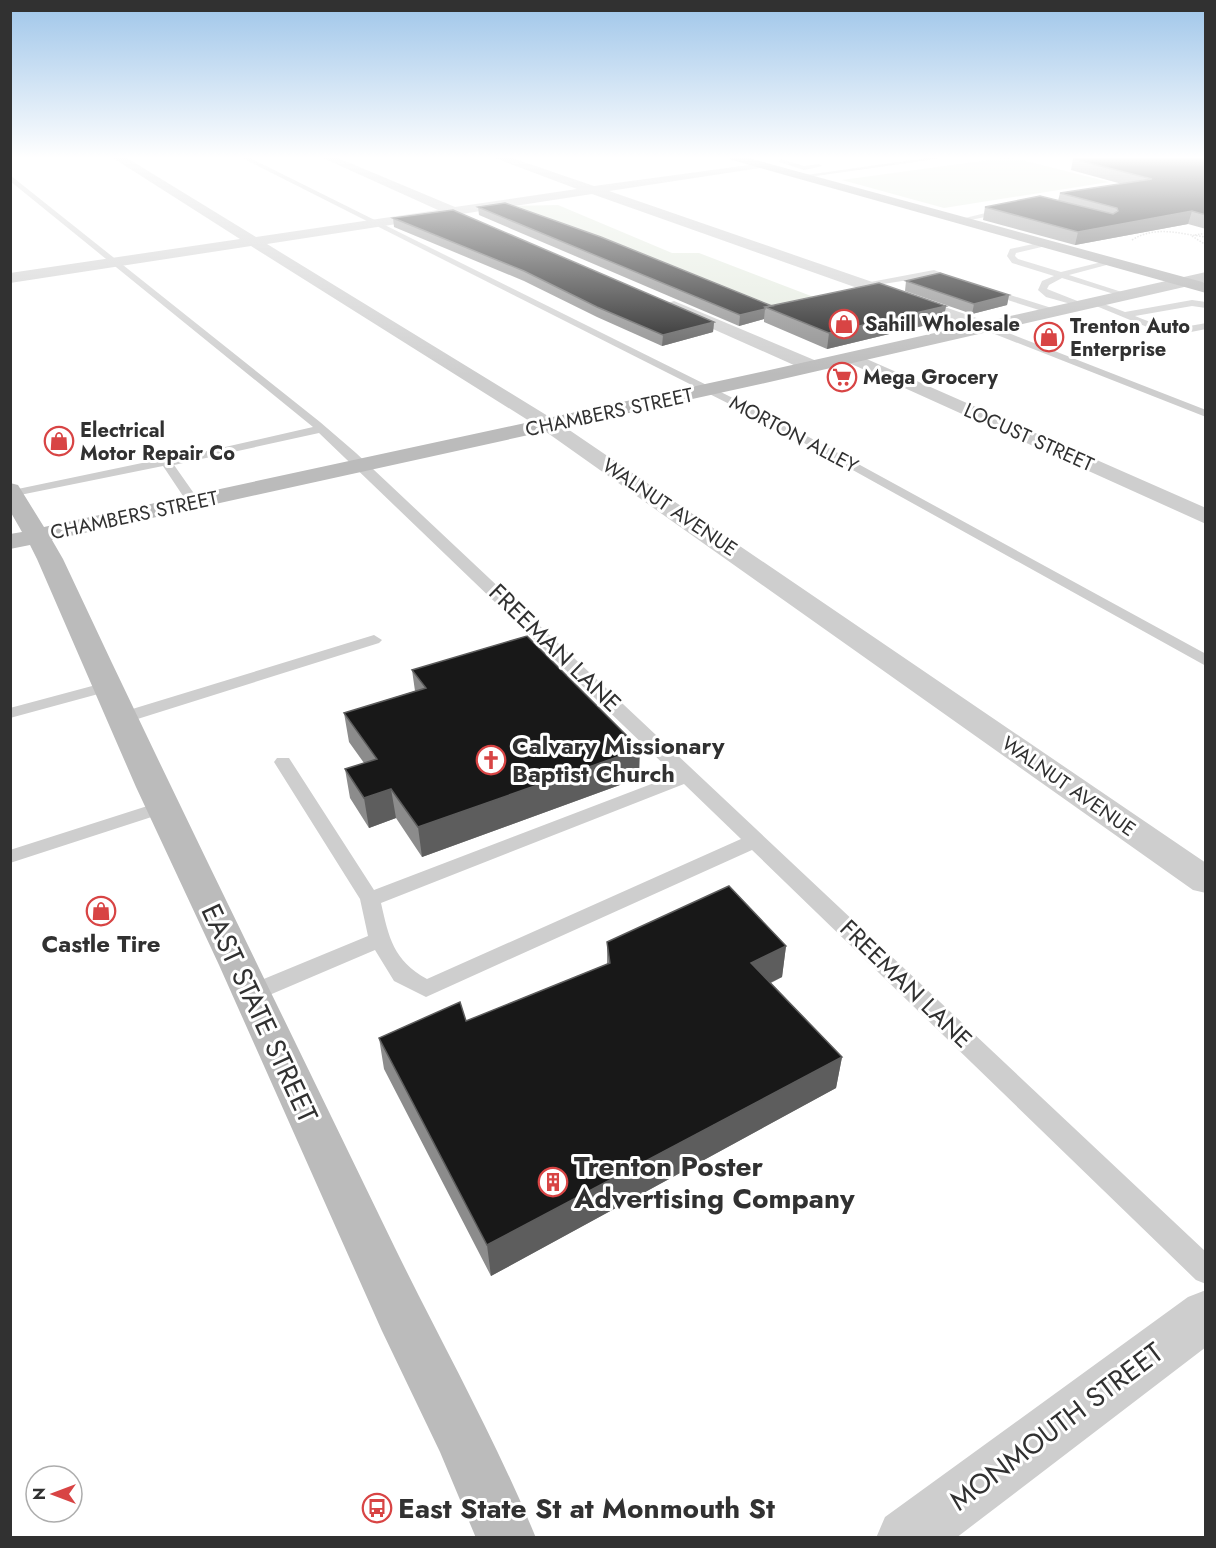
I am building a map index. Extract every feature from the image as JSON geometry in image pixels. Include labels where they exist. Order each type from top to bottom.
[{"type":"main road","points":[[990,230],[1046,250],[1111,261],[1206,288]]},
{"type":"street","name":"WALNUT AVENUE","points":[[236,230],[549,425],[1206,881]]},
{"type":"street","points":[[10,278],[333,230]]},
{"type":"street","points":[[706,230],[985,327]]},
{"type":"street","name":"CHAMBERS STREET","points":[[24,539],[853,358],[1206,277]]},
{"type":"street","points":[[663,301],[812,366]]},
{"type":"street","name":"LOCUST STREET","points":[[853,358],[1206,517]]},
{"type":"street","name":"EAST STATE STREET","points":[[12,492],[24,539],[115,702],[400,1313],[460,1432],[506,1538]]},
{"type":"street","name":"MONMOUTH STREET","points":[[906,1538],[1206,1315]]},
{"type":"lane","name":"FREEMAN LANE","points":[[76,230],[321,429],[362,466],[1206,1271]]},
{"type":"lane","name":"MORTON ALLEY","points":[[388,230],[781,426],[1206,661]]},
{"type":"lane","points":[[1012,253],[1024,249],[1046,250]]},
{"type":"lane","points":[[1012,253],[1032,259]]},
{"type":"lane","points":[[1012,253],[1011,256],[1015,261],[1127,295]]},
{"type":"lane","points":[[1054,265],[1085,267],[1111,261]]},
{"type":"lane","points":[[1070,266],[1060,275],[1045,283],[1042,290],[1049,295],[1125,315],[1164,330],[1176,332],[1206,326]]},
{"type":"lane","points":[[864,285],[934,273],[968,284]]},
{"type":"lane","points":[[979,288],[1055,312]]},
{"type":"lane","points":[[1125,315],[1192,303],[1206,305]]},
{"type":"lane","points":[[985,327],[1206,414]]},
{"type":"lane","points":[[12,492],[181,461],[321,429]]},
{"type":"lane","points":[[166,462],[194,502]]},
{"type":"lane","points":[[10,713],[115,702],[374,640]]},
{"type":"lane","points":[[283,762],[370,899],[379,940],[402,975],[426,989],[756,840]]},
{"type":"lane","points":[[370,899],[689,776]]},
{"type":"lane","points":[[10,857],[163,807]]},
{"type":"lane","points":[[252,993],[379,940]]},
{"type":"path","points":[[1170,230],[1206,237]]},
{"type":"path","points":[[1192,236],[1206,233]]},
{"type":"path","points":[[1192,236],[1206,245]]},
{"type":"shaded area","points":[[563,230],[618,230],[672,253],[699,253],[832,304],[773,317]]},
{"type":"building","points":[[423,230],[500,230],[714,322],[663,335],[597,307],[524,271]]},
{"type":"building","points":[[534,230],[582,230],[772,306],[740,315]]},
{"type":"building","points":[[940,273],[1009,295],[974,304],[906,281]]},
{"type":"building","points":[[879,283],[946,306],[829,333],[765,307]]},
{"type":"building","name":"Calvary Missionary Baptist Church","points":[[527,636],[640,749],[418,827],[391,789],[364,798],[345,769],[377,759],[344,713],[426,688],[412,670]]},
{"type":"building","name":"Trenton Poster Advertising Company","points":[[729,886],[786,946],[751,963],[842,1057],[487,1245],[379,1038],[460,1002],[466,1021],[610,963],[607,942]]},
{"type":"place","name":"Sahill Wholesale","points":[[844,324]]},
{"type":"place","name":"Trenton Auto Enterprise","points":[[1049,337]]},
{"type":"place","name":"Mega Grocery","points":[[842,377]]},
{"type":"place","name":"Electrical Motor Repair Co","points":[[59,441]]},
{"type":"place","name":"Calvary Missionary Baptist Church","points":[[491,760]]},
{"type":"place","name":"Castle Tire","points":[[101,911]]},
{"type":"place","name":"Trenton Poster Advertising Company","points":[[553,1182]]},
{"type":"place","name":"East State St at Monmouth St","points":[[377,1508]]}]
